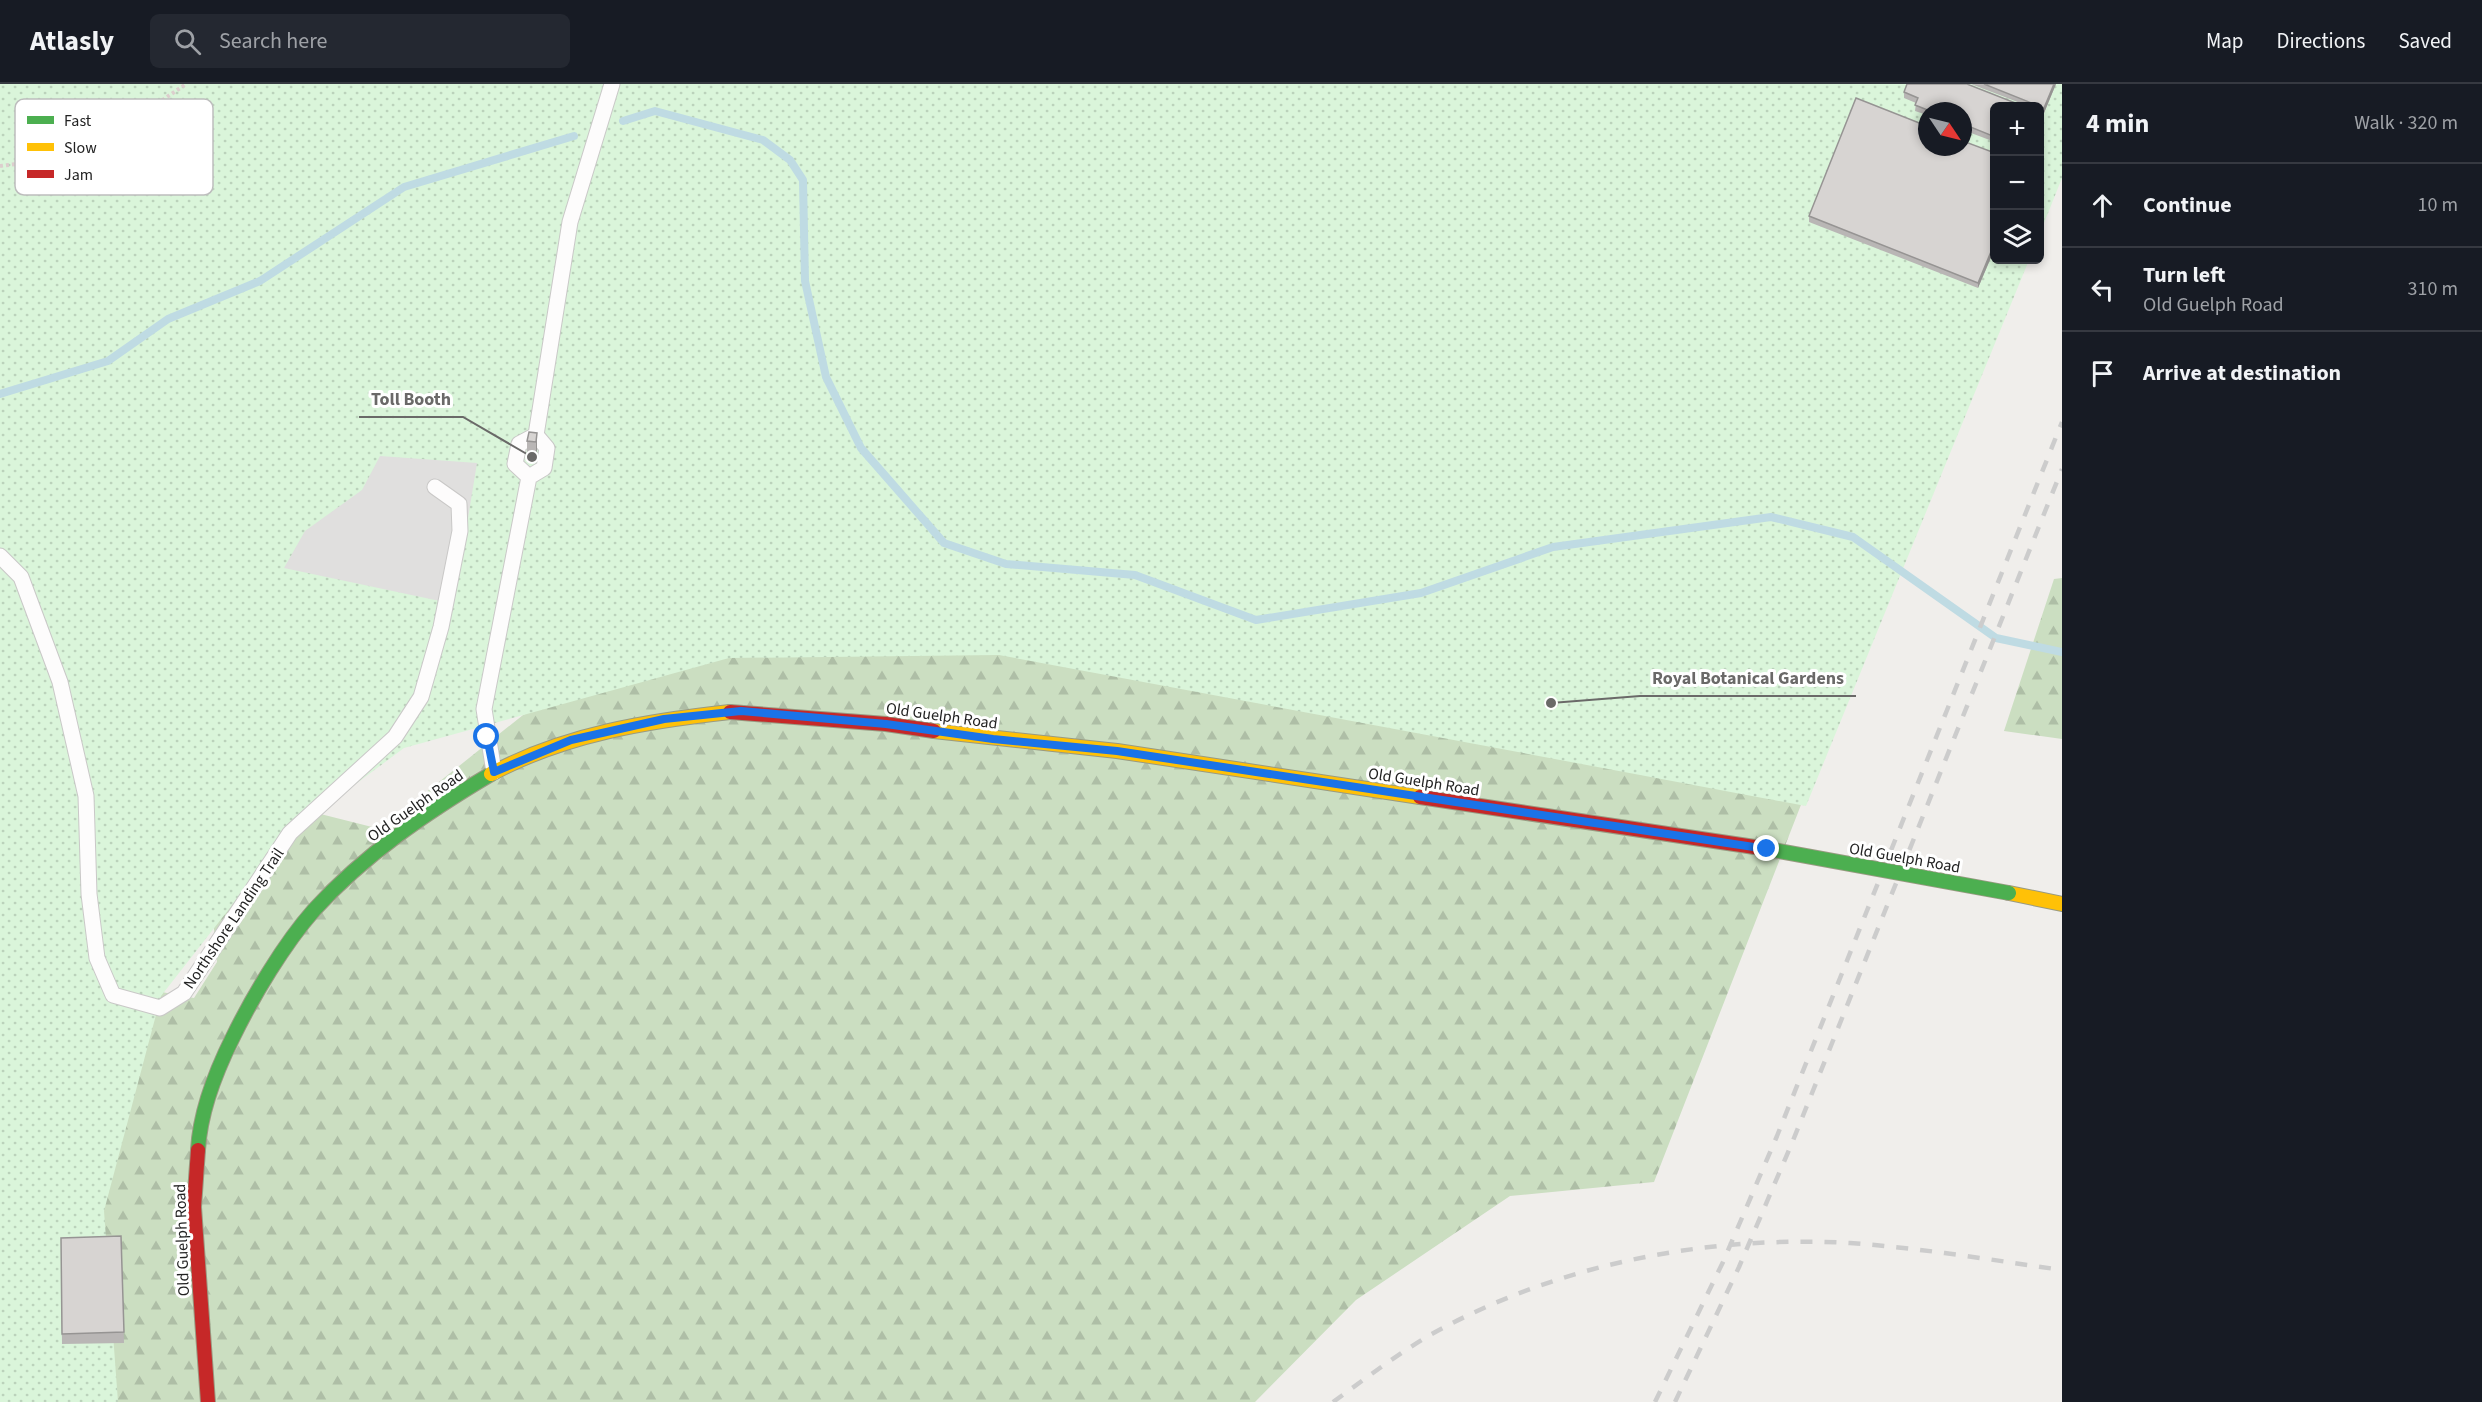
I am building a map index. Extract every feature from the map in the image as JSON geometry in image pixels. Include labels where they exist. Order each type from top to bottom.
[{"type":"street","name":"Old Guelph Road","points":[[208,1402],[194,1207],[199,1134],[221,1062],[253,996],[313,911],[370,856],[437,806],[494,772],[571,740],[664,719],[741,711],[886,724],[993,739],[1117,751],[1767,849],[2062,904]]},
{"type":"lane","points":[[494,772],[484,710],[529,477],[544,468],[547,448],[536,435],[570,222],[612,84]]},
{"type":"lane","points":[[529,477],[515,464],[519,444],[536,435]]},
{"type":"lane","name":"Northshore Landing Trail","points":[[0,556],[21,577],[60,682],[86,796],[89,894],[97,958],[113,995],[160,1008],[184,993],[290,833],[395,737],[421,697],[441,627],[460,531],[459,504],[435,487]]},
{"type":"path","points":[[164,99],[186,84]]},
{"type":"path","points":[[0,166],[15,164]]},
{"type":"green space","points":[[0,84],[592,84],[594,90],[565,223],[530,281],[454,294],[383,470],[316,535],[228,564],[147,559],[125,638],[88,914],[129,986],[194,998],[217,962],[205,833],[220,819],[261,799],[380,829],[523,715],[638,662],[754,651],[752,631],[701,574],[663,499],[672,442],[656,321],[620,255],[670,84],[1697,84],[1734,101],[1768,146],[1726,216],[1541,238],[1447,267],[1300,278],[1160,217],[1144,254],[1148,320],[1321,394],[1401,416],[1498,411],[1515,386],[1592,394],[1823,374],[1949,425],[1654,1182],[1510,1196],[1356,1300],[1255,1402],[0,1402]]},
{"type":"green space","points":[[0,84],[2062,84],[2062,178],[2044,223],[2044,102],[1990,102],[1990,264],[2027,264],[1806,806],[999,655],[729,658],[404,748],[286,836],[161,996],[104,1211],[118,1402],[0,1402]]},
{"type":"green space","points":[[2062,578],[2062,739],[2004,731],[2054,579]]},
{"type":"shaded area","points":[[380,456],[477,463],[454,604],[284,568],[305,531],[362,490]]},
{"type":"building","points":[[1907,84],[1967,84],[2013,102],[1990,102],[1990,135],[1972,128],[1972,102],[1918,102],[1918,106],[1915,105],[1918,98],[1904,92]]},
{"type":"building","points":[[1984,84],[2054,84],[2044,108],[2044,102],[2029,102]]},
{"type":"building","points":[[1856,98],[1918,122],[1918,156],[1972,156],[1972,144],[1990,151],[1990,254],[1978,283],[1809,216]]},
{"type":"building","points":[[529,432],[537,433],[536,442],[527,441]]},
{"type":"building","points":[[121,1236],[124,1332],[62,1334],[61,1238]]},
{"type":"waterway","points":[[623,121],[655,111],[763,140],[790,160],[803,180],[805,281],[826,377],[861,448],[944,543],[1006,564],[1135,575],[1256,620],[1421,593],[1553,547],[1771,517],[1853,537],[1996,638],[2062,652]]},
{"type":"waterway","points":[[0,394],[108,361],[168,319],[260,281],[404,187],[574,136]]},
{"type":"railway","points":[[1655,1402],[1723,1262],[1777,1136],[2062,422]]},
{"type":"railway","points":[[1675,1402],[1739,1267],[1792,1143],[2062,469]]},
{"type":"railway","points":[[1333,1402],[1417,1343],[1479,1310],[1529,1290],[1634,1259],[1741,1244],[1850,1243],[1930,1251],[2062,1270]]},
{"type":"traffic: fast","points":[[198,1150],[205,1107],[227,1050],[280,954],[303,924],[354,870],[376,852],[420,819],[491,774]]},
{"type":"traffic: fast","points":[[1768,849],[2009,893]]},
{"type":"traffic: slow","points":[[491,774],[548,749],[607,731],[730,712]]},
{"type":"traffic: slow","points":[[934,731],[1117,751],[1420,797]]},
{"type":"traffic: slow","points":[[2009,893],[2062,904]]},
{"type":"traffic: jam","points":[[730,712],[886,724],[934,731]]},
{"type":"traffic: jam","points":[[1420,797],[1768,849]]},
{"type":"traffic: jam","points":[[198,1150],[194,1207],[208,1402]]},
{"type":"place","name":"Toll Booth","points":[[532,457]]},
{"type":"place","name":"Royal Botanical Gardens","points":[[1551,703]]},
{"type":"route","points":[[487,737],[494,772],[571,740],[664,719],[741,711],[886,724],[993,739],[1117,751],[1767,849]]}]
